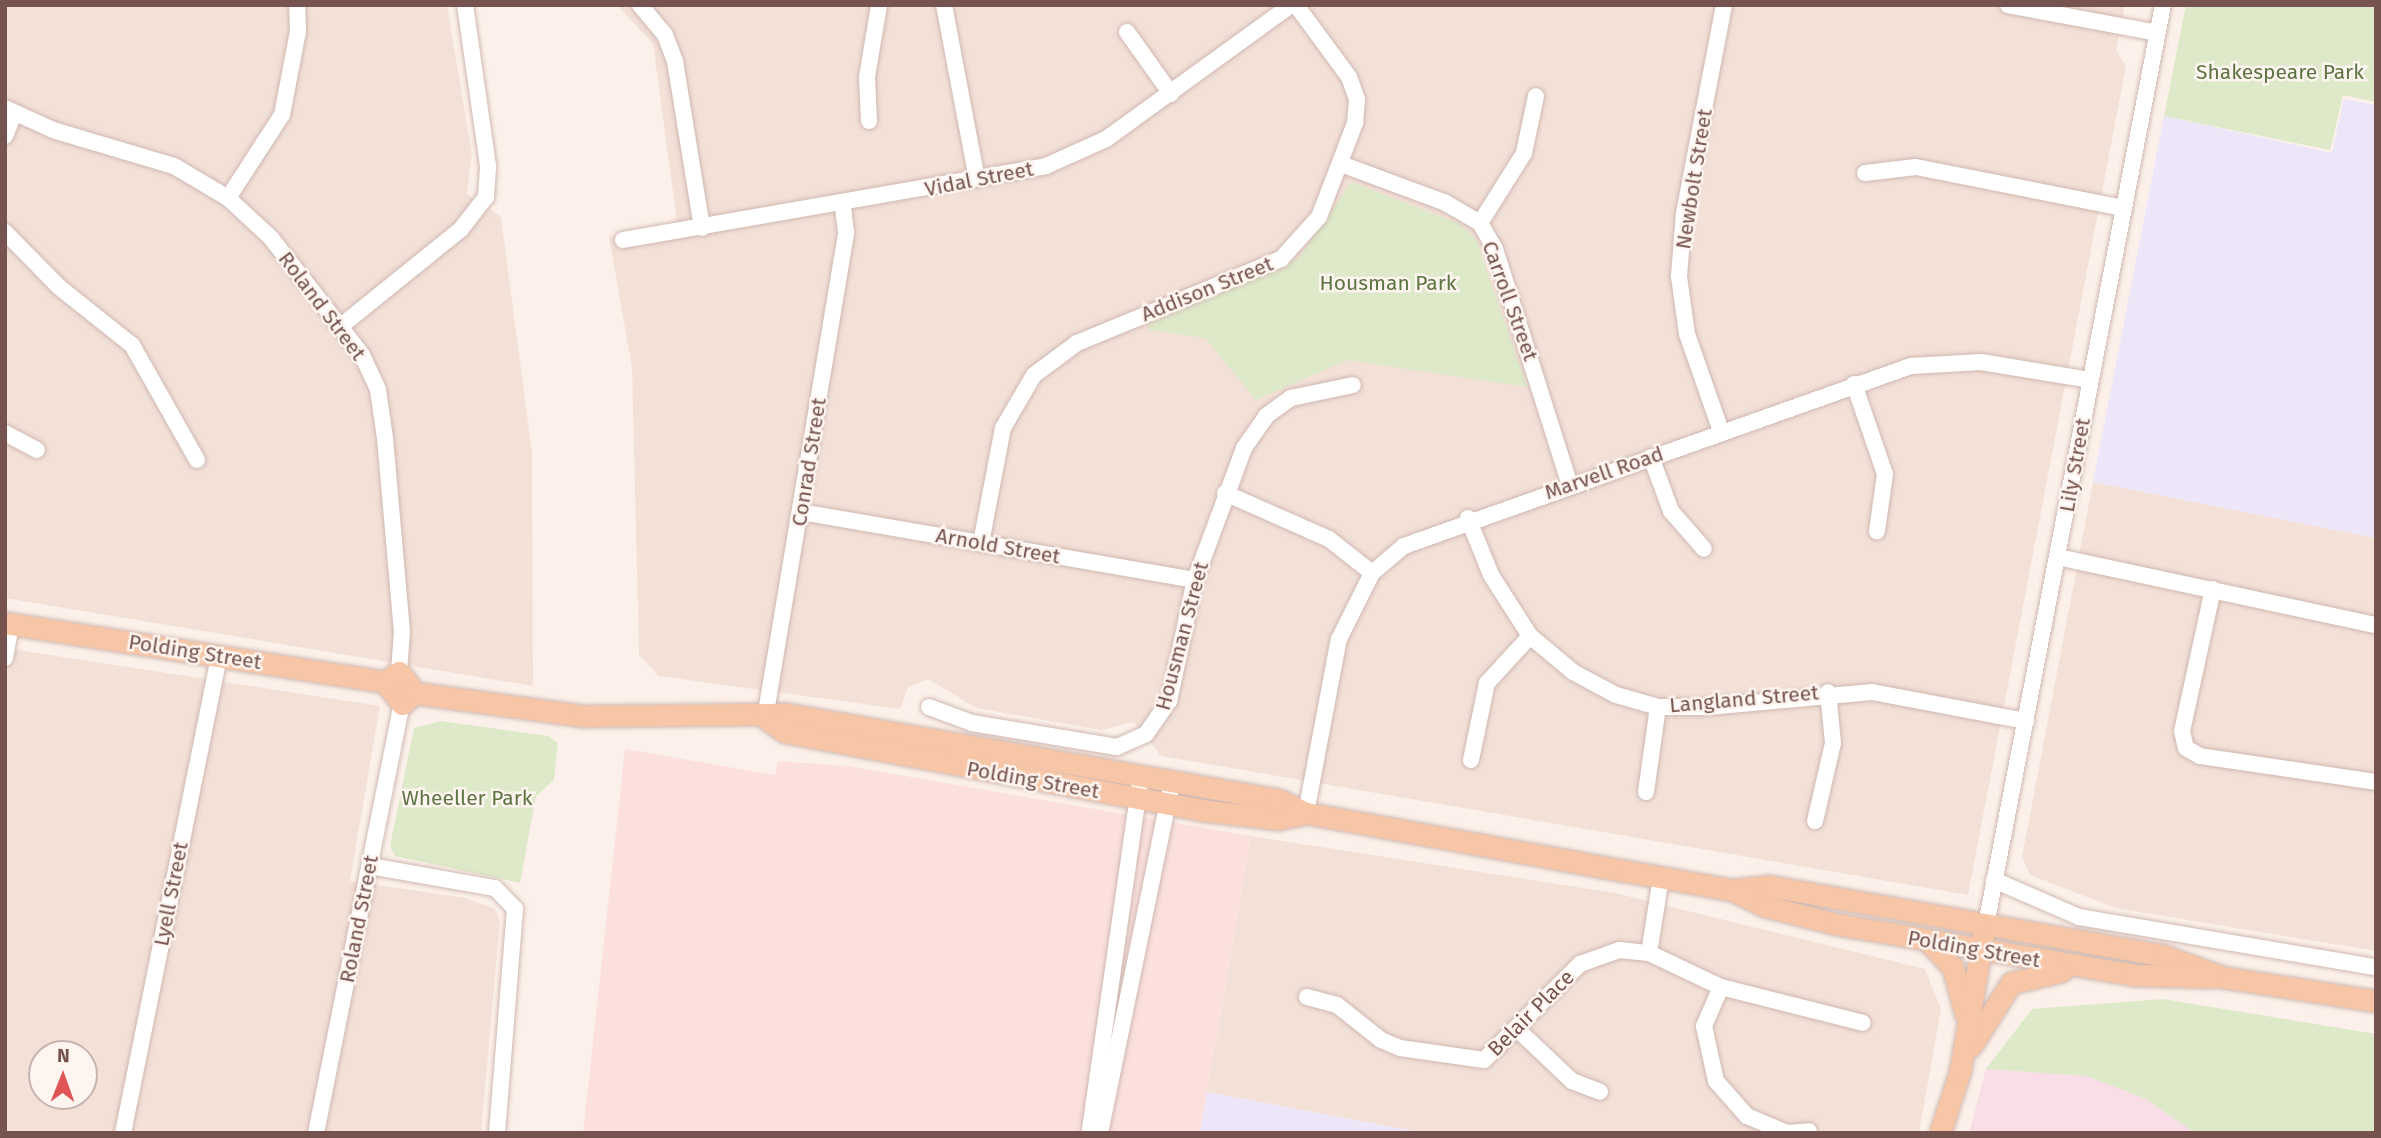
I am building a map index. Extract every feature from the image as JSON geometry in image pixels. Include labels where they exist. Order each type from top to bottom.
[{"type":"main road","name":"Polding Street","points":[[8,624],[392,677]]},
{"type":"main road","points":[[392,677],[408,699]]},
{"type":"main road","name":"Polding Street","points":[[408,699],[584,716],[765,718],[787,714],[1279,800],[1306,813],[1732,890],[1777,909],[1928,941],[2166,979],[2222,976]]},
{"type":"main road","name":"Polding Street","points":[[765,718],[785,732],[1168,805],[1278,819],[1306,813]]},
{"type":"main road","name":"Polding Street","points":[[1732,890],[1769,886],[2165,956],[2222,976],[2376,1001]]},
{"type":"main road","points":[[1961,1071],[1986,925]]},
{"type":"main road","points":[[1928,941],[1953,968],[1968,1026]]},
{"type":"main road","points":[[1940,1133],[1961,1071],[1985,1017],[2011,983],[2040,973],[2095,969]]},
{"type":"street","points":[[228,198],[282,115],[298,31],[297,5]]},
{"type":"street","points":[[341,326],[461,229],[486,197],[488,166],[465,5]]},
{"type":"street","points":[[869,121],[867,77],[879,5]]},
{"type":"street","points":[[944,5],[977,179]]},
{"type":"street","name":"Vidal Street","points":[[623,240],[843,206],[977,179],[1080,153],[1171,94],[1291,5]]},
{"type":"street","name":"Addison Street","points":[[981,543],[1003,428],[1034,375],[1077,343],[1281,259],[1319,218],[1341,164],[1356,99],[1349,77],[1296,5]]},
{"type":"street","name":"Newbolt Street","points":[[1721,431],[1686,334],[1679,276],[1684,213],[1724,5]]},
{"type":"street","points":[[2008,5],[2157,33]]},
{"type":"street","name":"Lily Street","points":[[1986,925],[2163,5]]},
{"type":"street","points":[[646,7],[665,35],[675,61],[702,228]]},
{"type":"street","points":[[1127,32],[1171,94]]},
{"type":"street","points":[[1480,223],[1524,153],[1536,96]]},
{"type":"street","points":[[5,136],[9,111]]},
{"type":"street","name":"Roland Street","points":[[9,111],[174,166],[228,198],[271,238],[341,326],[377,390],[401,631],[392,677]]},
{"type":"street","name":"Carroll Street","points":[[1341,164],[1444,202],[1480,223],[1499,261],[1570,485]]},
{"type":"street","points":[[1865,173],[1916,167],[2124,208]]},
{"type":"street","name":"Conrad Street","points":[[765,718],[846,232],[843,206]]},
{"type":"street","points":[[5,232],[132,345],[197,460]]},
{"type":"street","name":"Marvell Road","points":[[1306,813],[1339,639],[1372,573],[1404,546],[1468,518],[1651,457],[1854,384],[1949,361],[2090,380]]},
{"type":"street","points":[[1854,384],[1885,474],[1877,531]]},
{"type":"street","name":"Housman Street","points":[[929,707],[972,723],[1131,745],[1168,701],[1195,580],[1225,493],[1266,416],[1291,398],[1353,385]]},
{"type":"street","points":[[5,433],[37,450]]},
{"type":"street","points":[[1651,457],[1671,510],[1704,549]]},
{"type":"street","points":[[1225,493],[1319,533],[1372,573]]},
{"type":"street","name":"Arnold Street","points":[[801,512],[1195,580]]},
{"type":"street","name":"Langland Street","points":[[1468,518],[1491,575],[1530,636],[1573,672],[1616,695],[1658,707],[1828,692],[1896,695],[2026,721]]},
{"type":"street","points":[[2058,557],[2376,625]]},
{"type":"street","points":[[2213,589],[2182,731],[2186,748],[2200,756],[2376,782]]},
{"type":"street","points":[[5,658],[8,624]]},
{"type":"street","points":[[1471,760],[1487,683],[1530,636]]},
{"type":"street","name":"Lyell Street","points":[[123,1133],[219,655]]},
{"type":"street","points":[[1815,821],[1833,743],[1828,692]]},
{"type":"street","name":"Roland Street","points":[[316,1133],[370,866],[408,699]]},
{"type":"street","points":[[1646,792],[1658,707]]},
{"type":"street","points":[[1092,1132],[1141,776]]},
{"type":"street","points":[[1092,1132],[1135,978],[1172,782]]},
{"type":"street","points":[[370,866],[495,888],[515,909],[497,1133]]},
{"type":"street","points":[[1661,877],[1649,953],[1721,987],[1863,1023]]},
{"type":"street","points":[[1994,880],[2079,917],[2376,967]]},
{"type":"street","name":"Belair Place","points":[[1307,997],[1337,1005],[1381,1041],[1465,1060],[1499,1051],[1517,1028],[1580,964],[1601,953],[1649,953]]},
{"type":"street","points":[[1115,975],[1135,978]]},
{"type":"street","points":[[1721,987],[1704,1026],[1716,1081],[1747,1116],[1788,1133],[1809,1131]]},
{"type":"street","points":[[1517,1028],[1572,1081],[1600,1092]]},
{"type":"shaded area","points":[[5,5],[447,5],[472,154],[467,194],[501,217],[532,453],[533,686],[5,598]]},
{"type":"shaded area","points":[[617,5],[2125,5],[2116,50],[2126,66],[1968,895],[1161,756],[1134,722],[1101,730],[976,708],[928,679],[908,687],[900,709],[659,676],[639,655],[632,368],[609,237],[677,222],[653,44]]},
{"type":"shaded area","points":[[2344,99],[2376,105],[2376,538],[2093,482],[2164,116],[2332,153]]},
{"type":"shaded area","points":[[2093,482],[2376,538],[2376,951],[2115,908],[2030,875],[2022,857]]},
{"type":"shaded area","points":[[5,648],[380,706],[350,881],[466,898],[495,909],[500,921],[481,1133],[5,1133]]},
{"type":"shaded area","points":[[625,749],[775,775],[778,761],[848,766],[1251,836],[1200,1133],[583,1133]]},
{"type":"shaded area","points":[[1251,836],[1615,893],[1925,969],[1941,1009],[1919,1133],[1424,1133],[1207,1092]]},
{"type":"shaded area","points":[[1986,1069],[2086,1076],[2144,1098],[2195,1133],[1969,1133]]},
{"type":"shaded area","points":[[1207,1092],[1424,1133],[1200,1133]]},
{"type":"green space","name":"Shakespeare Park","points":[[2186,5],[2376,5],[2376,102],[2343,95],[2330,150],[2164,116]]},
{"type":"green space","name":"Housman Park","points":[[1351,182],[1458,223],[1476,239],[1527,387],[1347,360],[1256,400],[1205,338],[1149,330],[1147,325],[1299,258]]},
{"type":"green space","name":"Wheeller Park","points":[[441,721],[548,736],[558,743],[554,780],[536,796],[520,883],[395,856],[390,846],[414,728]]},
{"type":"green space","points":[[2163,999],[2376,1034],[2376,1133],[2195,1133],[2144,1098],[2086,1076],[1986,1069],[2032,1009]]}]
